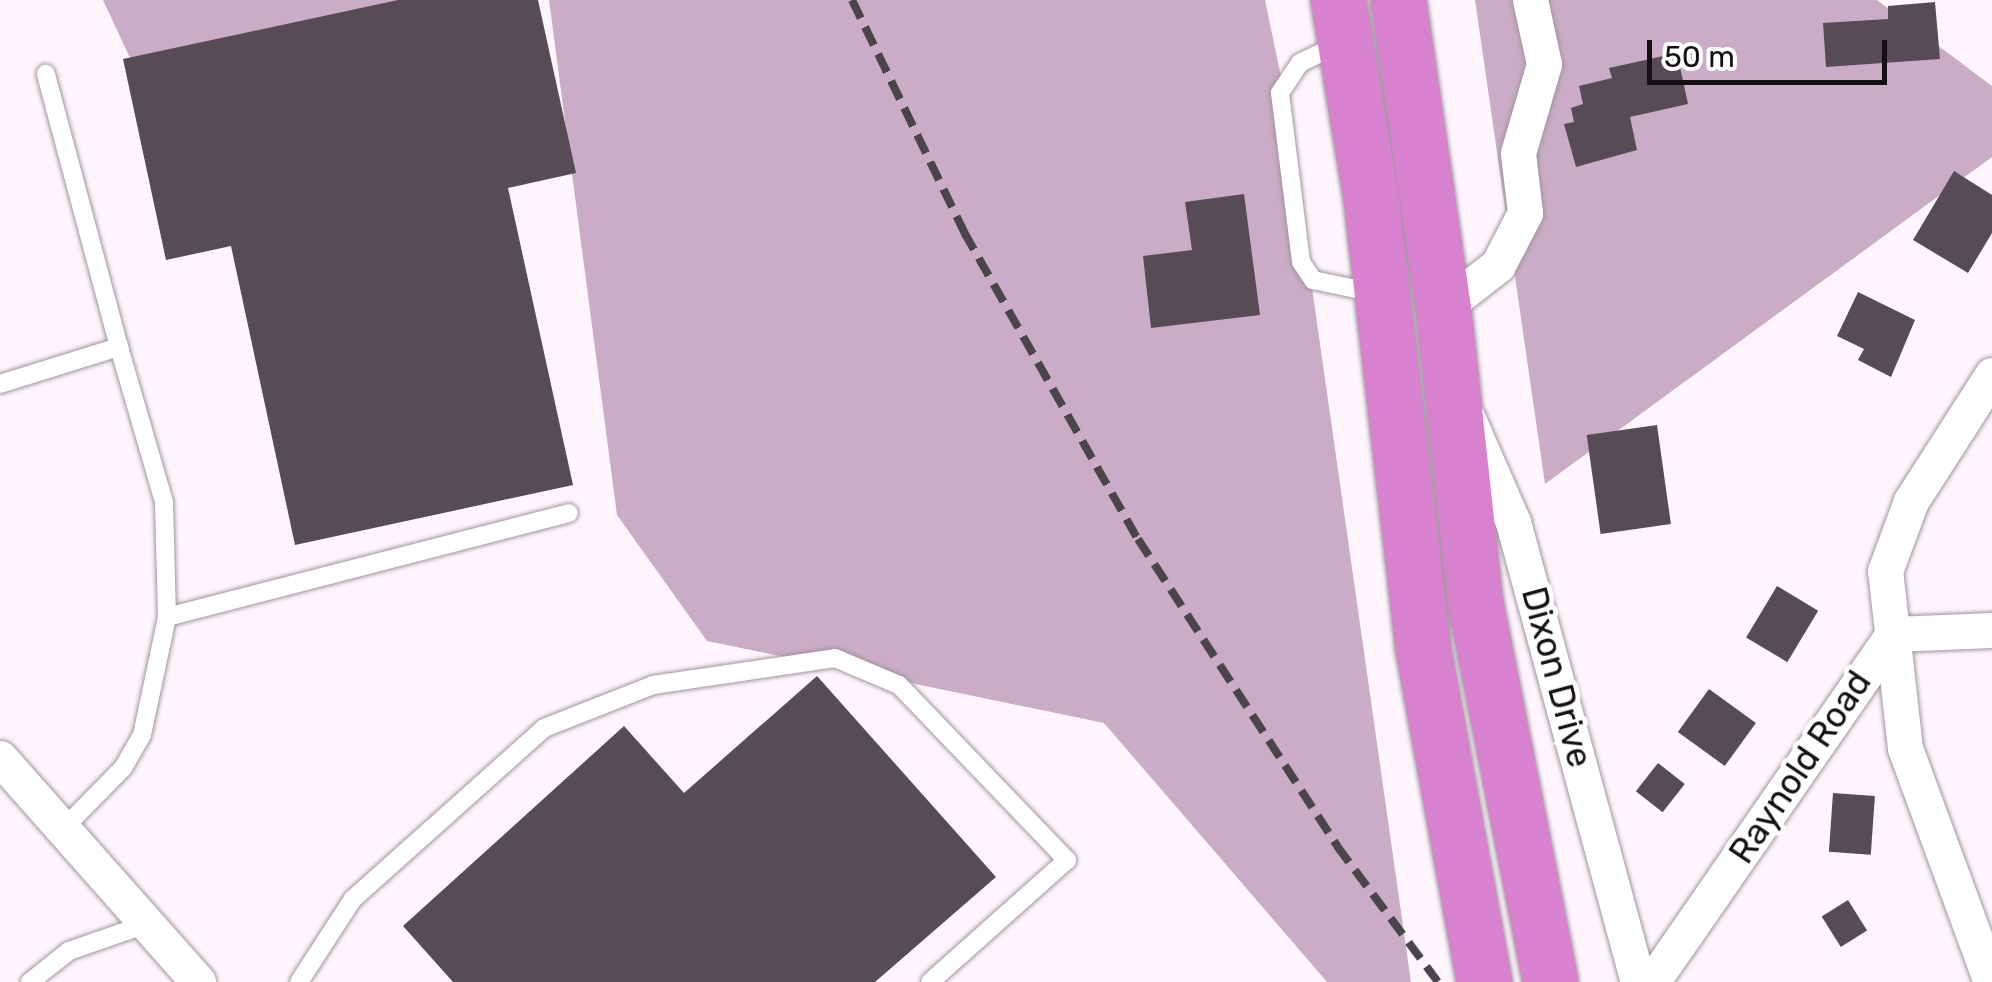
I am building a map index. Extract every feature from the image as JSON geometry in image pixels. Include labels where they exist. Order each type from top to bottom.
[{"type":"highway","points":[[1398,0],[1443,308],[1474,602],[1550,982]]},
{"type":"highway","points":[[1342,20],[1382,294],[1422,644],[1484,982]]},
{"type":"street","points":[[1443,308],[1498,265],[1525,213],[1518,153],[1544,64],[1530,0]]},
{"type":"street","points":[[1991,982],[1905,748],[1885,570],[1895,534],[1992,375]]},
{"type":"street","name":"Dixon Drive","points":[[1452,381],[1513,522],[1638,982]]},
{"type":"street","name":"Raynold Road","points":[[1652,982],[1890,638],[1992,630]]},
{"type":"street","points":[[0,758],[198,982]]},
{"type":"lane","points":[[1342,20],[1300,62],[1280,93],[1301,262],[1314,280],[1382,294]]},
{"type":"lane","points":[[46,74],[164,502],[166,617],[142,735],[123,768],[63,829]]},
{"type":"lane","points":[[0,384],[119,347]]},
{"type":"lane","points":[[166,617],[570,513]]},
{"type":"lane","points":[[298,982],[352,898],[544,728],[653,685],[835,658],[899,685],[1068,860],[930,982]]},
{"type":"lane","points":[[30,982],[69,951],[146,924]]},
{"type":"shaded area","points":[[103,0],[500,0],[143,86]]},
{"type":"shaded area","points":[[549,0],[1265,0],[1284,91],[1411,982],[1327,982],[1104,723],[707,641],[617,515]]},
{"type":"shaded area","points":[[1475,0],[1877,0],[1992,86],[1992,157],[1545,484]]},
{"type":"building","points":[[398,0],[538,0],[576,173],[508,188],[573,485],[295,545],[231,246],[166,260],[123,59]]},
{"type":"building","points":[[1935,2],[1940,59],[1826,67],[1823,23],[1888,19],[1888,6]]},
{"type":"building","points":[[1677,53],[1688,104],[1630,117],[1637,150],[1576,167],[1564,124],[1574,122],[1571,108],[1583,104],[1579,86],[1612,78],[1609,68]]},
{"type":"building","points":[[1954,171],[1992,195],[1992,233],[1968,273],[1913,240]]},
{"type":"building","points":[[1244,194],[1260,315],[1151,328],[1143,256],[1192,250],[1185,202]]},
{"type":"building","points":[[1858,292],[1915,320],[1891,377],[1858,360],[1864,349],[1837,336]]},
{"type":"building","points":[[1657,425],[1671,524],[1601,534],[1587,435]]},
{"type":"building","points":[[1777,586],[1818,611],[1787,662],[1746,637]]},
{"type":"building","points":[[817,676],[996,877],[875,982],[453,982],[403,926],[624,726],[684,793]]},
{"type":"building","points":[[1709,689],[1756,723],[1725,766],[1678,732]]},
{"type":"building","points":[[1658,763],[1685,784],[1663,812],[1636,791]]},
{"type":"building","points":[[1833,793],[1875,796],[1871,855],[1829,852]]},
{"type":"building","points":[[1848,900],[1867,931],[1841,947],[1822,916]]},
{"type":"railway","points":[[852,0],[964,232],[1138,539],[1337,846],[1438,982]]}]
